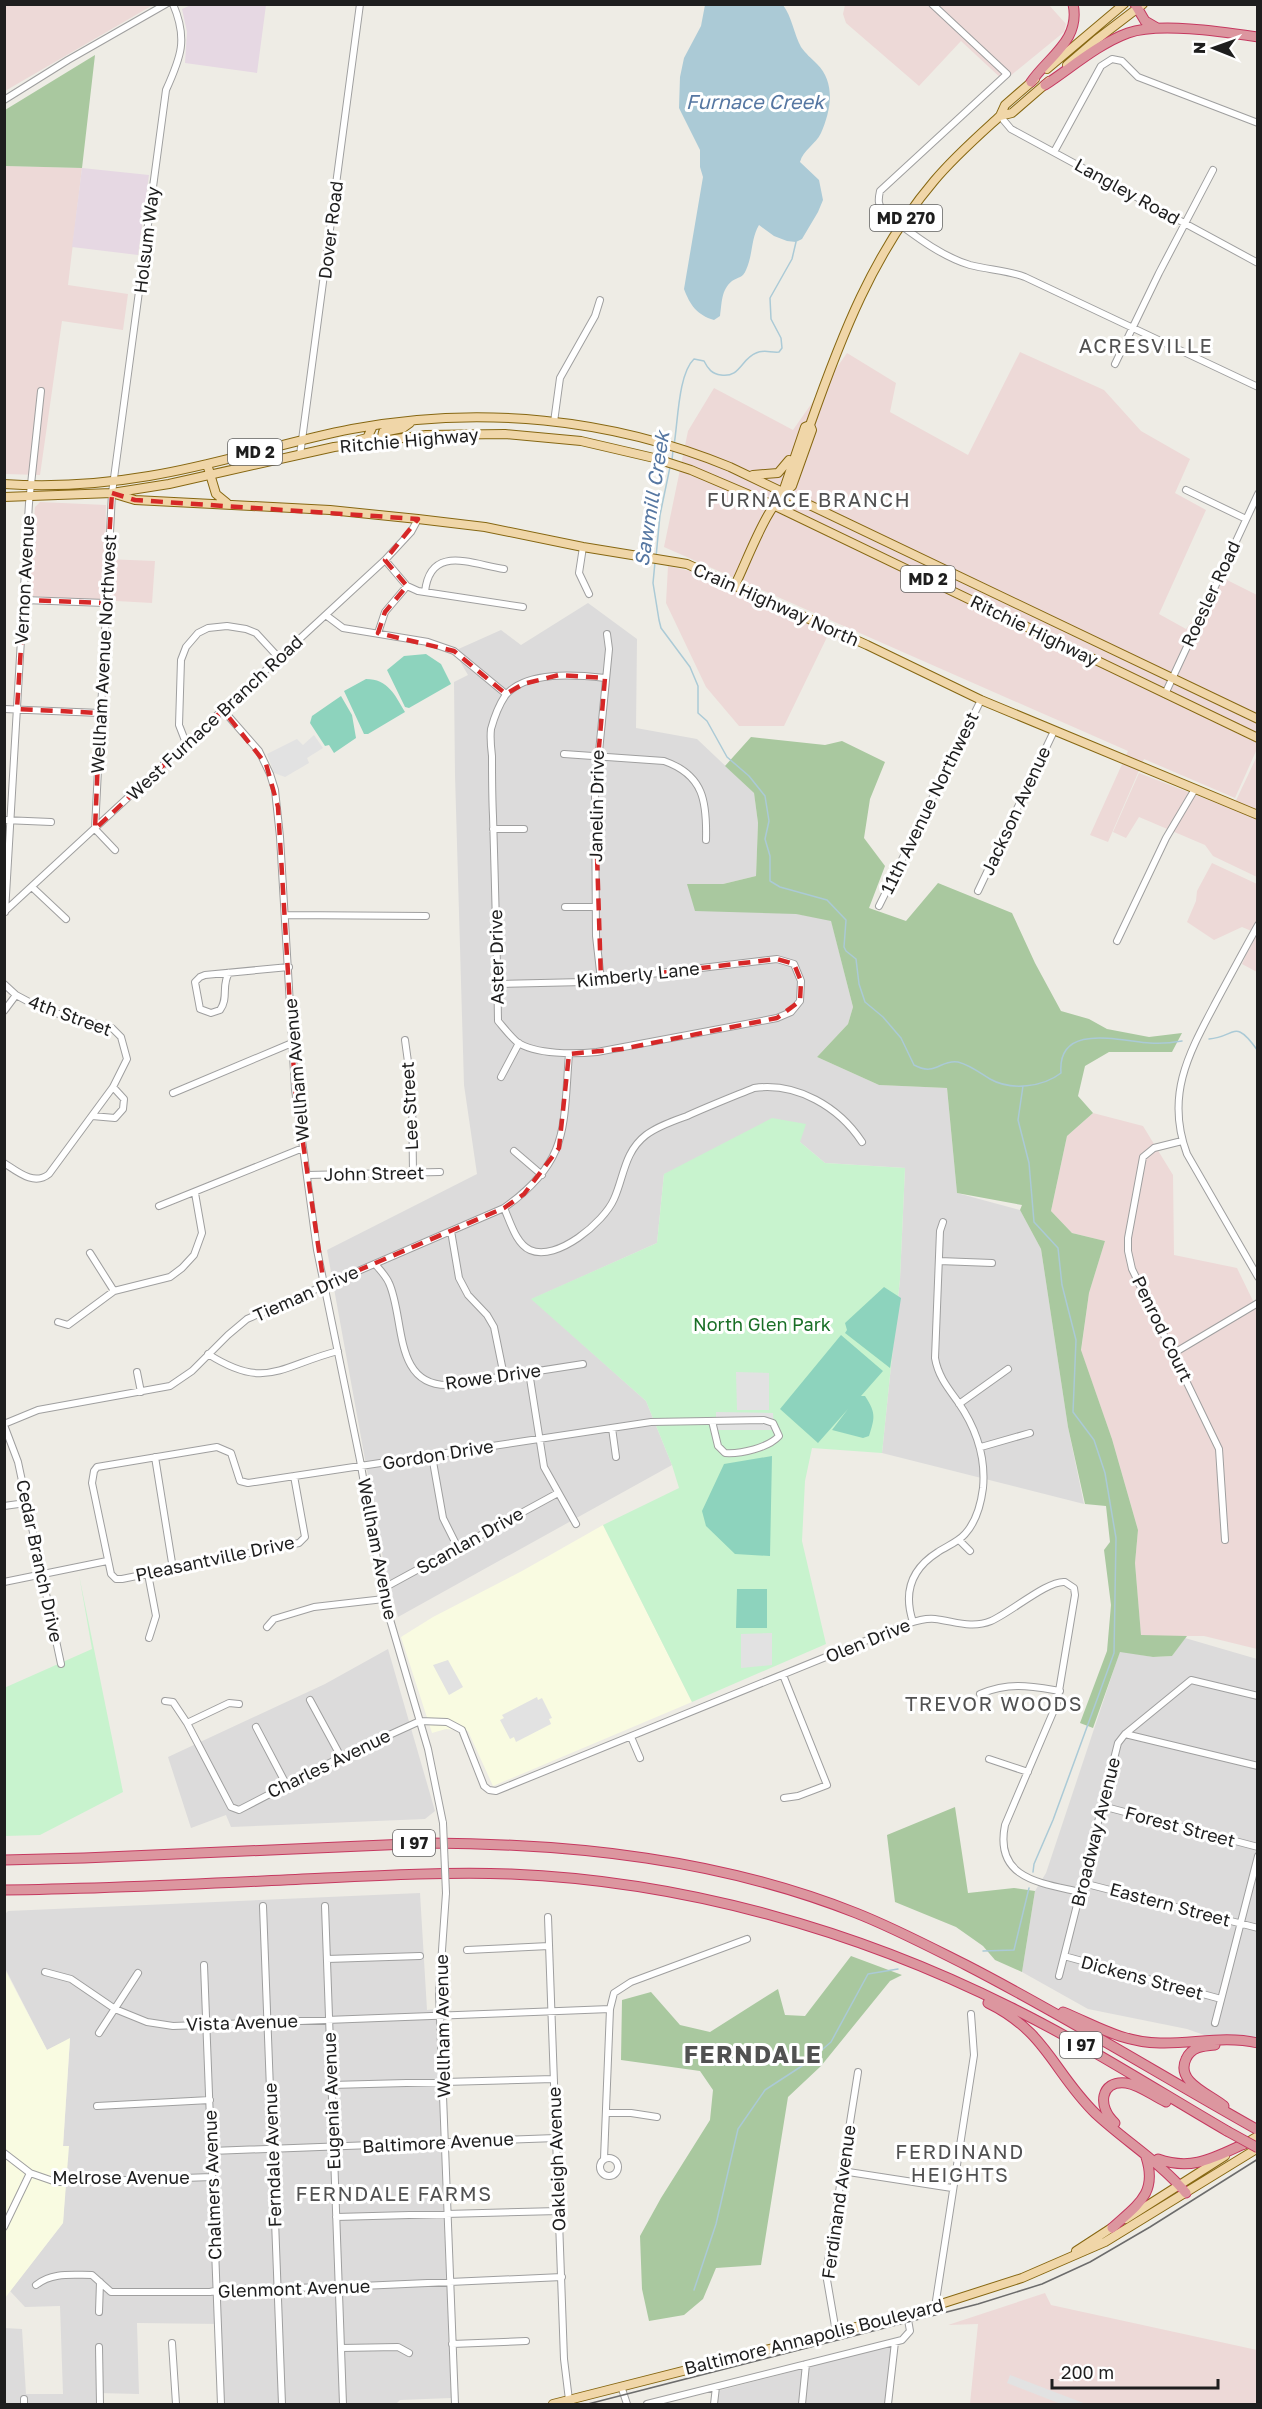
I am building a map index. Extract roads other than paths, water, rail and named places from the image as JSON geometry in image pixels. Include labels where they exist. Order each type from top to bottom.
[{"type":"highway","points":[[1031,82],[1066,42],[1074,24],[1073,4]]},
{"type":"highway","points":[[1138,6],[1145,21],[1158,28]]},
{"type":"highway","points":[[1044,85],[1130,32],[1158,28],[1225,32],[1257,38]]},
{"type":"highway","name":"I 97","points":[[4,1860],[430,1843],[526,1845],[629,1855],[710,1869],[787,1889],[836,1905],[893,1929],[1019,1993],[1257,2130]]},
{"type":"highway","name":"I 97","points":[[4,1890],[82,1889],[428,1874],[512,1874],[590,1881],[666,1892],[741,1908],[856,1942],[950,1979],[1042,2023],[1257,2148]]},
{"type":"highway","points":[[950,1979],[1024,2025],[1046,2049],[1089,2106],[1146,2157],[1181,2184]]},
{"type":"highway","points":[[1019,1993],[1101,2031],[1138,2041],[1166,2043],[1227,2038],[1257,2043]]},
{"type":"highway","points":[[1242,2121],[1216,2099],[1190,2082],[1185,2073],[1185,2062],[1191,2052],[1204,2046],[1234,2045],[1257,2049]]},
{"type":"highway","points":[[1188,2192],[1158,2159],[1105,2112],[1104,2098],[1111,2087],[1121,2083],[1132,2085],[1208,2119]]},
{"type":"highway","points":[[1158,2159],[1175,2164],[1191,2164],[1244,2144]]},
{"type":"highway","points":[[1112,2228],[1148,2192],[1151,2175],[1146,2157]]},
{"type":"main road","name":"MD 270","points":[[735,585],[773,505],[783,492],[792,486],[812,430],[810,425],[854,308],[875,266],[901,225],[944,170],[1000,116],[1005,105],[1124,4]]},
{"type":"main road","name":"MD 270","points":[[1000,116],[1012,113],[1138,6]]},
{"type":"main road","name":"Ritchie Highway","points":[[4,484],[31,486],[150,476],[303,440],[373,426],[411,422],[472,417],[527,418],[605,429],[679,447],[749,475],[1257,718]]},
{"type":"main road","points":[[381,441],[383,432],[403,428],[411,422]]},
{"type":"main road","name":"MD 270","points":[[783,492],[805,427],[810,425]]},
{"type":"main road","points":[[334,447],[367,438],[373,426]]},
{"type":"main road","name":"Ritchie Highway","points":[[4,497],[112,493],[210,477],[334,447],[460,433],[519,435],[581,441],[667,462],[773,505],[1257,738]]},
{"type":"main road","points":[[749,475],[773,474],[782,470],[801,439]]},
{"type":"main road","points":[[207,464],[216,494],[229,504]]},
{"type":"main road","name":"Crain Highway North","points":[[112,493],[135,500],[330,510],[485,527],[583,547],[668,560],[700,569],[981,700],[1257,815]]},
{"type":"main road","name":"Baltimore Annapolis Boulevard","points":[[1070,2256],[1257,2136]]},
{"type":"main road","name":"Baltimore Annapolis Boulevard","points":[[553,2404],[908,2314],[1022,2278],[1105,2242],[1257,2148]]},
{"type":"street","points":[[4,100],[166,4]]},
{"type":"street","name":"Holsum Way","points":[[115,480],[166,90],[179,64],[182,49],[180,23],[173,4]]},
{"type":"street","name":"Dover Road","points":[[300,455],[360,4]]},
{"type":"street","points":[[932,4],[1007,74],[880,191],[879,206],[901,225],[957,260],[981,268],[1012,272],[1257,387]]},
{"type":"street","points":[[1054,152],[1101,66],[1112,59],[1122,61],[1138,77],[1257,123]]},
{"type":"street","name":"Langley Road","points":[[1000,116],[1011,129],[1257,263]]},
{"type":"street","points":[[1115,364],[1213,170]]},
{"type":"street","points":[[554,422],[560,378],[595,316],[600,300]]},
{"type":"street","name":"Vernon Avenue","points":[[4,912],[7,820],[17,709],[30,497],[41,391]]},
{"type":"street","name":"Wellham Avenue Northwest","points":[[95,829],[105,603],[112,493],[115,480]]},
{"type":"street","points":[[1186,490],[1246,519]]},
{"type":"street","name":"Roesler Road","points":[[1165,694],[1257,494]]},
{"type":"street","name":"West Furnace Branch Road","points":[[4,912],[33,888],[186,743],[386,560],[411,532],[418,519]]},
{"type":"street","points":[[583,547],[579,573],[589,594]]},
{"type":"street","points":[[386,560],[407,586],[425,592],[523,607]]},
{"type":"street","points":[[425,592],[430,571],[441,561],[451,560],[504,569]]},
{"type":"street","points":[[378,633],[385,612],[407,586]]},
{"type":"street","points":[[24,600],[105,603]]},
{"type":"street","points":[[327,616],[343,628],[428,642],[454,651],[506,694],[522,684],[559,675],[605,678]]},
{"type":"street","points":[[186,743],[179,725],[182,660],[186,647],[198,633],[208,627],[246,628],[256,633],[279,658]]},
{"type":"street","name":"Janelin Drive","points":[[601,980],[596,936],[595,793],[609,649],[607,634]]},
{"type":"street","name":"Aster Drive","points":[[506,694],[491,731],[498,1021],[519,1043]]},
{"type":"street","name":"11th Avenue Northwest","points":[[879,906],[981,700]]},
{"type":"street","points":[[4,709],[100,713]]},
{"type":"street","name":"Wellham Avenue","points":[[223,710],[259,751],[270,774],[278,807],[292,1043],[303,1148],[324,1285],[361,1467],[384,1599],[434,1772],[443,1823],[446,1893],[440,1976],[455,2404]]},
{"type":"street","name":"Jackson Avenue","points":[[978,891],[1054,731]]},
{"type":"street","points":[[564,754],[664,761],[677,766],[699,785],[705,807],[706,840]]},
{"type":"street","points":[[1117,941],[1166,838],[1195,789]]},
{"type":"street","points":[[7,820],[51,822]]},
{"type":"street","points":[[95,829],[115,850]]},
{"type":"street","points":[[493,829],[524,829]]},
{"type":"street","points":[[33,888],[66,919]]},
{"type":"street","points":[[565,907],[596,907]]},
{"type":"street","points":[[285,915],[426,916]]},
{"type":"street","points":[[1257,925],[1186,1060],[1178,1097],[1182,1140],[1195,1170],[1257,1277]]},
{"type":"street","name":"Kimberly Lane","points":[[497,984],[601,980],[777,959],[794,964],[801,981],[800,1001],[791,1012],[777,1018],[622,1049],[569,1054]]},
{"type":"street","points":[[229,973],[224,983],[226,1000],[220,1010],[211,1013],[200,1009],[195,988],[197,979],[205,975],[289,967]]},
{"type":"street","name":"4th Street","points":[[4,984],[16,995],[51,1012],[112,1028],[121,1037],[127,1059],[113,1087]]},
{"type":"street","points":[[4,1011],[16,995]]},
{"type":"street","name":"Lee Street","points":[[405,1040],[412,1090],[413,1173]]},
{"type":"street","points":[[173,1093],[292,1043]]},
{"type":"street","points":[[501,1077],[519,1043],[569,1054]]},
{"type":"street","name":"Tieman Drive","points":[[4,1425],[38,1410],[170,1386],[192,1371],[247,1319],[504,1208],[524,1194],[542,1175],[559,1148],[563,1128],[569,1054]]},
{"type":"street","points":[[504,1208],[520,1242],[529,1250],[542,1253],[558,1248],[578,1238],[601,1221],[614,1200],[622,1169],[632,1150],[645,1136],[664,1125],[754,1088],[769,1086],[786,1089],[821,1101],[852,1126],[862,1142]]},
{"type":"street","points":[[4,1162],[29,1178],[41,1179],[49,1174],[113,1087],[124,1099],[123,1109],[116,1118],[92,1116]]},
{"type":"street","name":"Penrod Court","points":[[1182,1140],[1154,1148],[1143,1156],[1128,1238],[1128,1251],[1132,1269],[1219,1449],[1225,1540]]},
{"type":"street","points":[[159,1206],[303,1148]]},
{"type":"street","points":[[514,1151],[542,1175]]},
{"type":"street","name":"John Street","points":[[307,1175],[440,1172]]},
{"type":"street","points":[[58,1322],[68,1325],[114,1291],[170,1277],[194,1255],[202,1233],[195,1193]]},
{"type":"street","points":[[913,1622],[908,1600],[910,1587],[917,1571],[930,1557],[959,1540],[972,1524],[981,1497],[983,1476],[981,1447],[959,1404],[940,1377],[935,1358],[940,1231],[943,1222]]},
{"type":"street","points":[[451,1231],[459,1278],[468,1295],[487,1315],[494,1327],[504,1376]]},
{"type":"street","points":[[90,1253],[114,1291]]},
{"type":"street","points":[[939,1261],[993,1263]]},
{"type":"street","name":"Rowe Drive","points":[[375,1264],[389,1282],[407,1359],[415,1373],[437,1385],[583,1364]]},
{"type":"street","points":[[1174,1353],[1257,1303]]},
{"type":"street","points":[[208,1354],[226,1366],[243,1372],[259,1374],[281,1371],[313,1357],[338,1351]]},
{"type":"street","points":[[959,1404],[1008,1369]]},
{"type":"street","points":[[137,1372],[141,1392]]},
{"type":"street","points":[[529,1372],[544,1467],[576,1524]]},
{"type":"street","name":"Gordon Drive","points":[[107,1561],[92,1484],[97,1467],[217,1447],[231,1453],[240,1481],[248,1483],[651,1422],[764,1420],[774,1423],[779,1436],[774,1442],[766,1445],[725,1453],[718,1446],[712,1421]]},
{"type":"street","name":"Cedar Branch Drive","points":[[4,1425],[18,1462],[60,1664]]},
{"type":"street","points":[[612,1428],[616,1457]]},
{"type":"street","points":[[981,1447],[1030,1433]]},
{"type":"street","points":[[432,1456],[443,1518],[458,1548]]},
{"type":"street","points":[[155,1457],[173,1569]]},
{"type":"street","name":"Pleasantville Drive","points":[[4,1582],[107,1561],[111,1574],[116,1579],[303,1541],[305,1537],[294,1476]]},
{"type":"street","name":"Scanlan Drive","points":[[382,1589],[558,1492]]},
{"type":"street","points":[[4,1506],[26,1503]]},
{"type":"street","points":[[959,1540],[970,1551]]},
{"type":"street","points":[[148,1574],[156,1616],[149,1638]]},
{"type":"street","name":"Olen Drive","points":[[420,1721],[447,1722],[462,1730],[484,1786],[489,1791],[493,1791],[913,1622],[933,1619],[964,1624],[986,1623],[1061,1581],[1074,1588],[1075,1595],[1060,1691],[1055,1709],[1005,1825],[1003,1840],[1007,1858],[1017,1872],[1026,1877],[1080,1892]]},
{"type":"street","points":[[267,1627],[274,1619],[314,1607],[384,1599]]},
{"type":"street","points":[[783,1675],[827,1785],[798,1796],[784,1798]]},
{"type":"street","name":"Broadway Avenue","points":[[1059,1976],[1118,1743],[1125,1734],[1191,1680],[1257,1696]]},
{"type":"street","points":[[980,1694],[999,1687],[1018,1685],[1060,1691]]},
{"type":"street","points":[[310,1700],[341,1757]]},
{"type":"street","points":[[165,1701],[173,1702],[187,1723],[229,1703],[239,1704]]},
{"type":"street","name":"Charles Avenue","points":[[187,1723],[231,1807],[239,1810],[286,1784],[420,1721]]},
{"type":"street","points":[[256,1726],[286,1784]]},
{"type":"street","points":[[1125,1734],[1257,1766]]},
{"type":"street","points":[[632,1737],[640,1758]]},
{"type":"street","points":[[989,1759],[1028,1772]]},
{"type":"street","name":"Forest Street","points":[[1102,1806],[1257,1847]]},
{"type":"street","points":[[1215,2023],[1257,1856]]},
{"type":"street","name":"Eastern Street","points":[[1083,1883],[1257,1928]]},
{"type":"street","name":"Ferndale Avenue","points":[[263,1906],[282,2404]]},
{"type":"street","name":"Eugenia Avenue","points":[[325,1906],[343,2404]]},
{"type":"street","name":"Oakleigh Avenue","points":[[548,1917],[564,2359],[568,2400]]},
{"type":"street","points":[[604,2159],[610,2009],[614,1993],[618,1988],[747,1939]]},
{"type":"street","points":[[467,1950],[549,1946]]},
{"type":"street","points":[[327,1959],[420,1956]]},
{"type":"street","name":"Dickens Street","points":[[1064,1956],[1221,1999]]},
{"type":"street","name":"Chalmers Avenue","points":[[204,1965],[221,2404]]},
{"type":"street","name":"Vista Avenue","points":[[45,1972],[72,1979],[116,2009],[147,2022],[173,2026],[610,2009]]},
{"type":"street","points":[[99,2033],[138,1973]]},
{"type":"street","points":[[934,2307],[974,2055],[971,2014]]},
{"type":"street","name":"Ferdinand Avenue","points":[[836,2332],[826,2274],[858,2072]]},
{"type":"street","points":[[332,2085],[554,2079]]},
{"type":"street","points":[[97,2106],[210,2100]]},
{"type":"street","points":[[607,2112],[631,2113],[657,2118]]},
{"type":"street","name":"Baltimore Avenue","points":[[211,2151],[556,2138]]},
{"type":"street","points":[[4,2153],[30,2173],[4,2226]]},
{"type":"street","points":[[842,2171],[952,2188]]},
{"type":"street","name":"Melrose Avenue","points":[[30,2173],[56,2182],[212,2177]]},
{"type":"street","points":[[336,2217],[559,2211]]},
{"type":"street","name":"Glenmont Avenue","points":[[36,2286],[44,2279],[54,2276],[92,2275],[111,2292],[339,2287],[562,2277]]},
{"type":"street","points":[[99,2312],[100,2282]]},
{"type":"street","points":[[647,2404],[895,2342],[906,2338],[909,2333],[908,2314]]},
{"type":"street","points":[[452,2344],[526,2341]]},
{"type":"street","points":[[888,2404],[895,2342]]},
{"type":"street","points":[[172,2343],[176,2404]]},
{"type":"street","points":[[99,2347],[100,2404]]},
{"type":"street","points":[[341,2348],[398,2347],[409,2353]]},
{"type":"street","points":[[802,2404],[806,2364]]},
{"type":"street","points":[[621,2386],[627,2404]]},
{"type":"street","points":[[714,2404],[716,2387]]},
{"type":"water","name":"Furnace Creek","points":[[705,5],[783,5],[801,47],[823,71],[830,97],[821,133],[800,162],[819,180],[823,200],[818,212],[802,239],[796,242],[774,236],[759,225],[745,273],[726,288],[720,316],[714,320],[695,309],[684,289],[703,177],[700,167],[700,150],[679,108],[680,77],[684,58],[701,26]]},
{"type":"waterway","name":"Sawmill Creek","points":[[674,445],[679,399],[685,376],[694,359],[704,361],[715,374],[727,375],[736,371],[756,353],[779,352],[782,348],[781,338],[771,319],[770,298],[792,259],[796,242]]},
{"type":"waterway","name":"Sawmill Creek","points":[[672,460],[673,450]]},
{"type":"waterway","name":"Sawmill Creek","points":[[656,557],[660,515],[670,467]]},
{"type":"waterway","name":"Sawmill Creek","points":[[655,562],[653,583],[661,628],[690,667],[698,686],[698,713],[707,721],[727,757],[749,776],[765,796],[769,821],[765,839],[770,856],[770,881],[780,887],[827,900],[846,920],[844,947],[856,959],[859,984],[865,1002],[883,1017],[901,1038],[914,1065],[933,1069],[947,1063],[958,1062],[998,1083],[1027,1086],[1045,1082],[1061,1073],[1062,1057],[1069,1047],[1079,1041],[1093,1038],[1154,1043],[1182,1041]]},
{"type":"waterway","name":"Sawmill Creek","points":[[1209,1039],[1239,1032],[1244,1034],[1258,1051]]},
{"type":"waterway","points":[[1023,1086],[1018,1120],[1029,1163],[1034,1222],[1058,1248],[1062,1285],[1076,1340],[1073,1412],[1094,1440],[1105,1473],[1116,1538],[1114,1653],[1053,1820],[1034,1864],[1033,1872]]},
{"type":"waterway","points":[[983,1951],[1014,1950],[1029,1888]]},
{"type":"waterway","points":[[694,2290],[716,2224],[738,2129],[765,2090],[808,2062],[831,2042],[868,1974],[898,1969]]},
{"type":"tram line","points":[[588,2404],[978,2304],[1042,2284],[1090,2262],[1258,2159]]},
{"type":"district","name":"ACRESVILLE","points":[[1146,346]]},
{"type":"district","name":"FURNACE BRANCH","points":[[809,500]]},
{"type":"district","name":"TREVOR WOODS","points":[[994,1704]]},
{"type":"district","name":"FERNDALE","points":[[753,2055]]},
{"type":"district","name":"FERDINAND HEIGHTS","points":[[960,2164]]},
{"type":"district","name":"FERNDALE FARMS","points":[[394,2194]]},
{"type":"park label","name":"North Glen Park","points":[[762,1325]]}]
